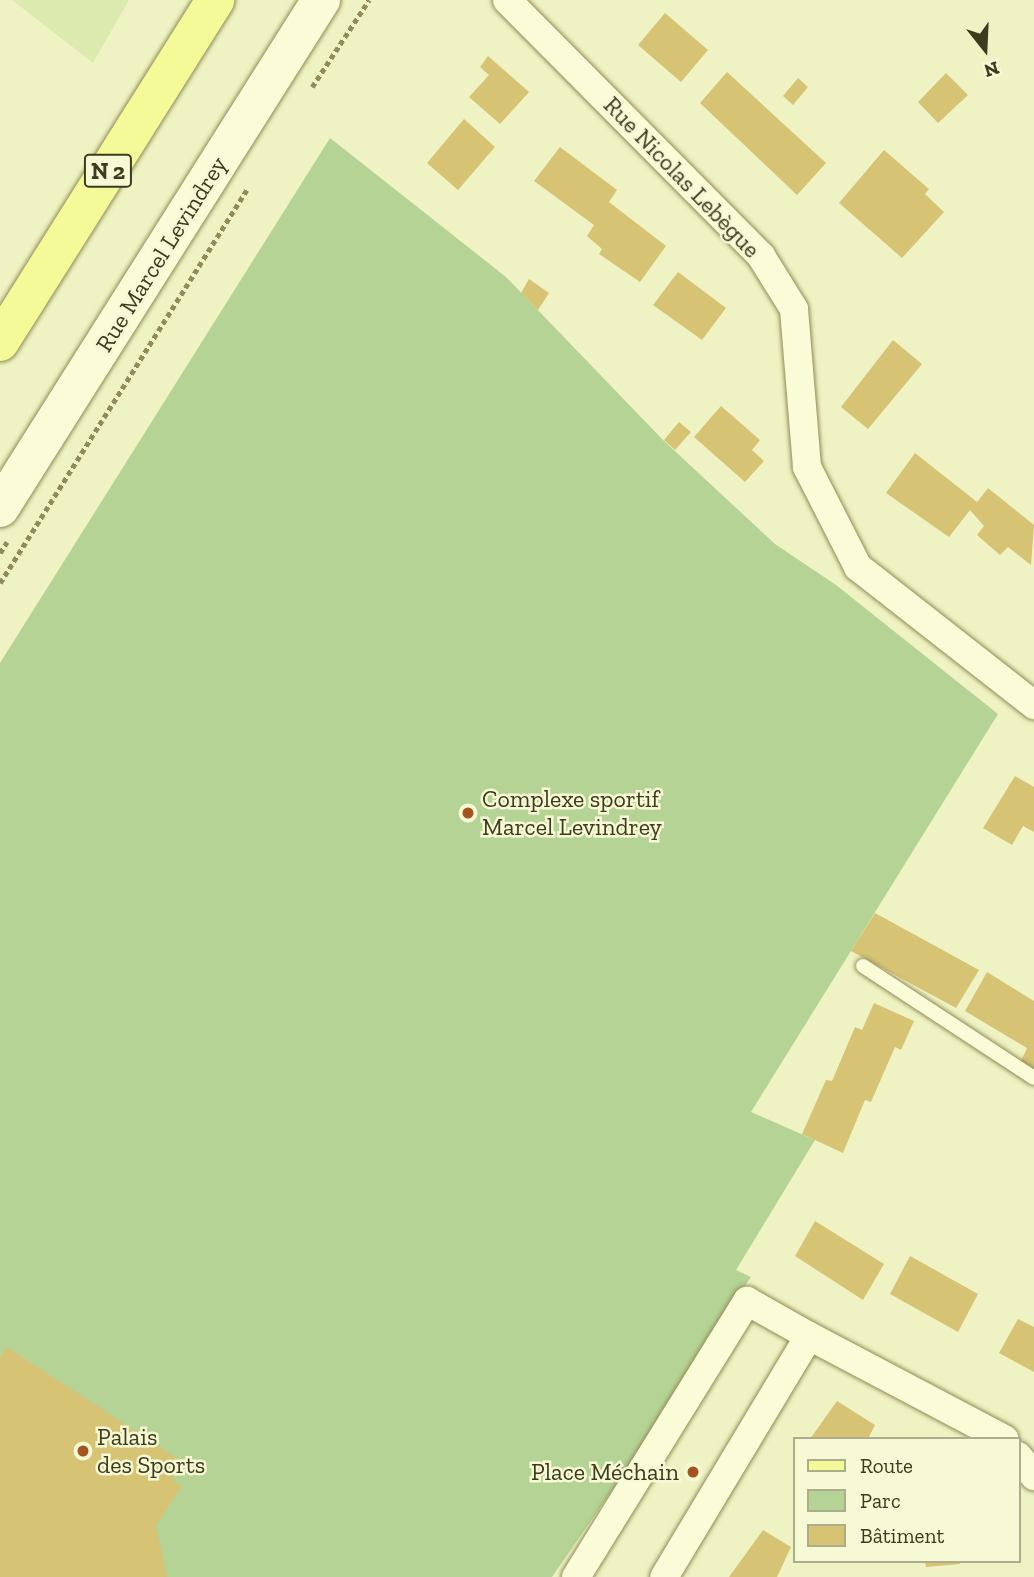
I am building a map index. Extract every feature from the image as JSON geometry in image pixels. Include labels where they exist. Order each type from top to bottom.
[{"type":"main road","name":"N 2","points":[[0,342],[215,0]]},
{"type":"street","name":"Rue Marcel Levindrey","points":[[0,508],[321,0]]},
{"type":"street","name":"Rue Nicolas Lebègue","points":[[507,0],[761,256],[794,309],[807,467],[858,567],[1034,705]]},
{"type":"street","points":[[576,1577],[747,1301],[1000,1437]]},
{"type":"street","points":[[664,1577],[809,1336]]},
{"type":"street","points":[[1020,1458],[1034,1475]]},
{"type":"lane","points":[[863,966],[1034,1078]]},
{"type":"path","points":[[306,97],[369,0]]},
{"type":"path","points":[[0,583],[253,180]]},
{"type":"green space","points":[[12,0],[129,0],[93,63]]},
{"type":"green space","name":"Complexe sportif Marcel Levindrey","points":[[330,138],[506,277],[663,440],[775,544],[836,585],[998,714],[751,1112],[815,1140],[736,1270],[751,1277],[707,1339],[706,1354],[552,1577],[0,1577],[0,663]]},
{"type":"building","points":[[665,13],[708,50],[681,82],[638,45]]},
{"type":"building","points":[[488,56],[529,92],[500,124],[469,97],[489,75],[480,67]]},
{"type":"building","points":[[727,72],[826,163],[797,195],[700,103]]},
{"type":"building","points":[[946,73],[968,95],[938,123],[918,102]]},
{"type":"building","points":[[798,78],[808,87],[793,105],[783,96]]},
{"type":"building","points":[[464,119],[495,147],[458,190],[427,163]]},
{"type":"building","points":[[560,147],[617,190],[609,202],[666,246],[640,282],[599,254],[602,249],[587,236],[594,225],[534,181]]},
{"type":"building","points":[[884,150],[929,189],[925,194],[944,212],[902,258],[839,203]]},
{"type":"building","points":[[678,272],[726,308],[702,340],[653,305]]},
{"type":"building","points":[[529,279],[549,293],[538,310],[521,293]]},
{"type":"building","points":[[893,340],[922,364],[868,429],[841,407]]},
{"type":"building","points":[[721,406],[760,440],[752,450],[764,461],[745,482],[694,437]]},
{"type":"building","points":[[679,422],[691,432],[675,450],[664,440]]},
{"type":"building","points":[[915,453],[977,502],[988,488],[1034,525],[1031,565],[1008,547],[1000,555],[977,535],[984,526],[970,510],[949,537],[886,493]]},
{"type":"building","points":[[1015,776],[1034,787],[1034,832],[1023,826],[1012,845],[983,828]]},
{"type":"building","points":[[875,913],[979,970],[956,1008],[851,951]]},
{"type":"building","points":[[987,972],[1034,1001],[1034,1069],[1021,1061],[1027,1048],[965,1011]]},
{"type":"building","points":[[874,1003],[914,1021],[901,1050],[895,1047],[871,1102],[865,1100],[843,1153],[802,1134],[826,1080],[832,1081],[855,1027],[862,1030]]},
{"type":"building","points":[[815,1221],[884,1264],[863,1300],[795,1256]]},
{"type":"building","points":[[910,1256],[978,1294],[958,1332],[890,1294]]},
{"type":"building","points":[[1018,1319],[1034,1327],[1034,1372],[999,1353]]},
{"type":"building","name":"Palais des Sports","points":[[7,1347],[184,1463],[172,1480],[182,1486],[156,1526],[167,1577],[0,1577],[0,1358]]},
{"type":"building","points":[[837,1401],[875,1425],[869,1437],[811,1437]]},
{"type":"building","points":[[763,1530],[791,1547],[777,1577],[729,1577]]},
{"type":"building","points":[[925,1563],[960,1563],[960,1564],[926,1567]]},
{"type":"place","name":"Complexe sportif Marcel Levindrey","points":[[468,813]]},
{"type":"place","name":"Palais des Sports","points":[[83,1451]]},
{"type":"place","name":"Place Méchain","points":[[693,1472]]}]
